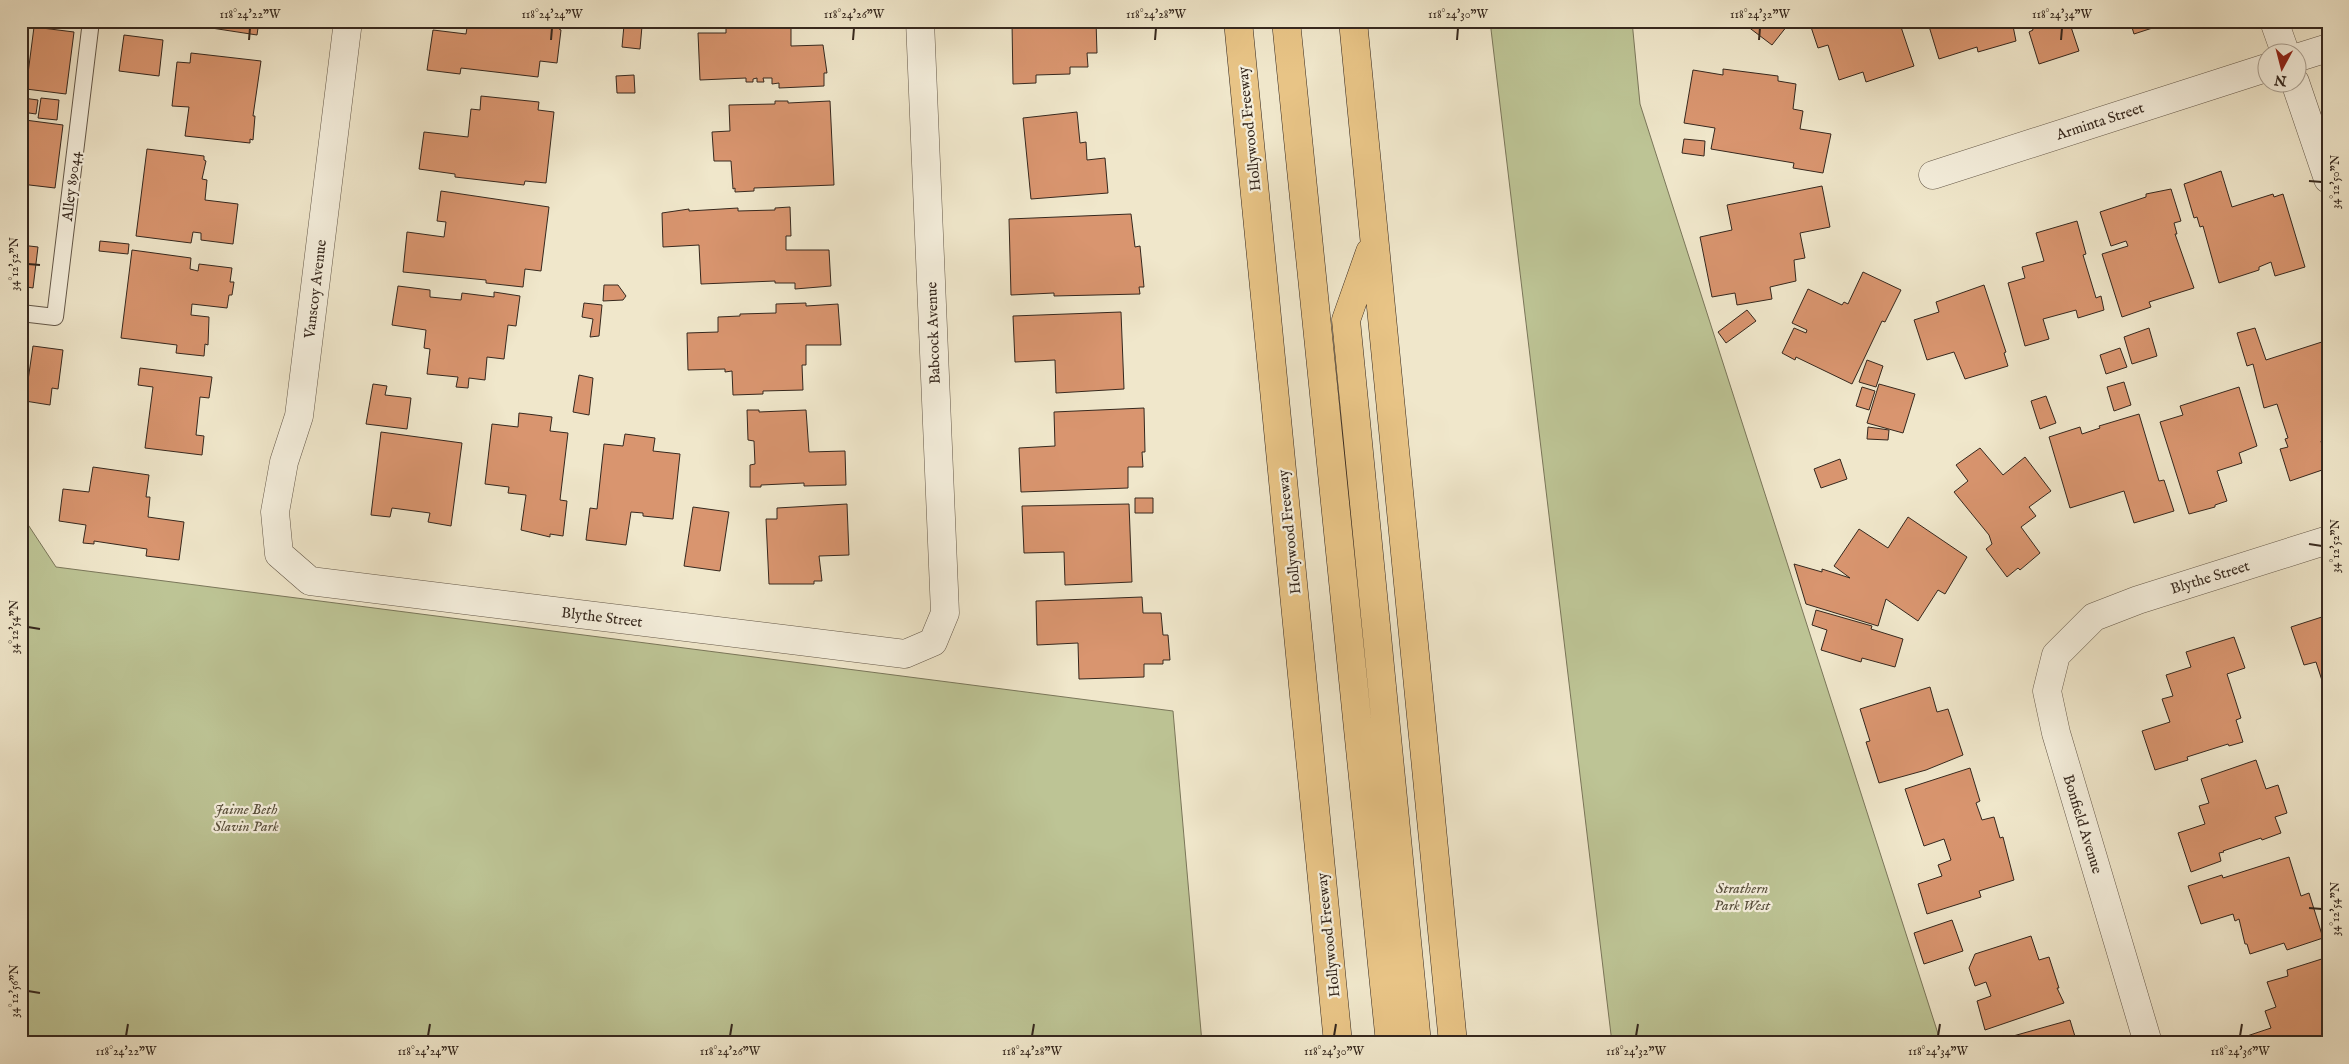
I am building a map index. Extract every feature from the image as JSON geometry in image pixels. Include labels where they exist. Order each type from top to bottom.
[{"type":"highway","name":"Hollywood Freeway","points":[[1238,21],[1338,1043]]},
{"type":"highway","points":[[1286,21],[1390,1043]]},
{"type":"highway","points":[[1353,21],[1373,244],[1453,1043]]},
{"type":"highway","points":[[1373,244],[1346,320],[1417,1043]]},
{"type":"street","name":"Vanscoy Avenue","points":[[280,554],[275,512],[284,462],[298,416],[348,21]]},
{"type":"street","name":"Babcock Avenue","points":[[920,21],[945,613],[933,642]]},
{"type":"street","points":[[2274,21],[2281,42]]},
{"type":"street","points":[[2306,55],[2328,48]]},
{"type":"street","name":"Arminta Street","points":[[1933,175],[2256,71]]},
{"type":"street","points":[[2298,92],[2328,179]]},
{"type":"street","name":"Blythe Street","points":[[2094,618],[2138,600],[2328,540]]},
{"type":"street","name":"Blythe Street","points":[[280,554],[310,581],[905,654],[933,642]]},
{"type":"street","name":"Bonfield Avenue","points":[[2094,618],[2056,655],[2047,691],[2056,733],[2148,1043]]},
{"type":"lane","name":"Alley 89044","points":[[21,313],[55,317],[91,21]]},
{"type":"green space","name":"Strathern Park West","points":[[1490,21],[1632,21],[1640,104],[1941,1043],[1612,1043]]},
{"type":"green space","name":"Jaime Beth Slavin Park","points":[[21,514],[56,567],[1173,711],[1202,1043],[81,1043],[21,1036]]},
{"type":"building","points":[[21,21],[27,21],[27,28],[21,27]]},
{"type":"building","points":[[135,21],[164,21],[164,25]]},
{"type":"building","points":[[166,21],[259,21],[257,35]]},
{"type":"building","points":[[468,21],[560,21],[559,29],[561,30],[557,63],[540,61],[538,77],[461,68],[460,74],[427,70],[433,30],[466,34]]},
{"type":"building","points":[[721,21],[784,21],[784,26],[791,28],[791,46],[823,45],[827,73],[824,73],[824,86],[779,88],[779,83],[772,84],[772,78],[763,78],[764,82],[757,82],[757,78],[753,79],[753,82],[746,82],[746,78],[700,80],[698,33],[726,33],[726,27],[721,28]]},
{"type":"building","points":[[1019,21],[1096,21],[1097,53],[1087,53],[1088,67],[1070,67],[1070,74],[1036,75],[1036,83],[1013,84],[1012,23],[1019,24]]},
{"type":"building","points":[[1745,21],[1791,21],[1772,45],[1743,23]]},
{"type":"building","points":[[1809,21],[1899,21],[1914,66],[1866,82],[1863,72],[1839,80],[1828,45],[1818,48]]},
{"type":"building","points":[[1933,21],[2012,21],[2016,41],[1978,52],[1977,47],[1939,59],[1928,23]]},
{"type":"building","points":[[2030,21],[2069,21],[2079,51],[2039,64],[2029,32],[2033,30]]},
{"type":"building","points":[[2130,21],[2174,21],[2134,34]]},
{"type":"building","points":[[624,25],[642,26],[640,49],[622,47]]},
{"type":"building","points":[[34,27],[74,32],[66,94],[26,89]]},
{"type":"building","points":[[124,35],[163,40],[159,76],[119,71]]},
{"type":"building","points":[[191,53],[261,61],[253,116],[255,116],[253,140],[250,139],[250,143],[185,136],[189,107],[172,106],[177,62],[190,63]]},
{"type":"building","points":[[1723,69],[1778,76],[1778,81],[1796,84],[1793,109],[1803,111],[1800,129],[1831,134],[1823,173],[1793,168],[1794,163],[1711,149],[1715,128],[1684,123],[1693,70],[1723,75]]},
{"type":"building","points":[[634,75],[635,93],[617,93],[616,76]]},
{"type":"building","points":[[481,96],[539,102],[538,110],[554,112],[546,183],[525,181],[524,185],[455,177],[455,174],[419,169],[424,132],[468,137],[471,109],[480,110]]},
{"type":"building","points":[[23,98],[38,100],[36,114],[22,112]]},
{"type":"building","points":[[41,98],[59,100],[57,120],[38,118]]},
{"type":"building","points":[[775,101],[788,101],[788,103],[830,101],[834,185],[754,188],[754,191],[735,192],[735,188],[733,189],[731,161],[714,161],[712,132],[730,131],[729,105],[775,104]]},
{"type":"building","points":[[1077,112],[1080,143],[1086,142],[1087,160],[1105,158],[1108,193],[1031,199],[1023,118]]},
{"type":"building","points":[[25,120],[63,125],[55,188],[21,184],[21,125],[24,125]]},
{"type":"building","points":[[1684,139],[1705,141],[1704,156],[1682,153]]},
{"type":"building","points":[[147,149],[204,156],[206,161],[202,179],[207,180],[205,200],[238,204],[233,244],[201,240],[201,233],[193,232],[191,243],[136,236]]},
{"type":"building","points":[[2221,171],[2232,207],[2273,194],[2274,197],[2283,194],[2305,267],[2275,276],[2271,262],[2259,267],[2259,270],[2219,283],[2203,226],[2200,227],[2197,217],[2194,218],[2184,184]]},
{"type":"building","points":[[1822,186],[1830,227],[1800,233],[1805,258],[1794,260],[1796,281],[1770,287],[1772,299],[1737,305],[1735,293],[1712,297],[1700,237],[1732,230],[1727,205]]},
{"type":"building","points":[[2171,189],[2181,221],[2174,223],[2177,234],[2175,234],[2194,288],[2149,302],[2151,307],[2122,317],[2102,254],[2128,246],[2126,241],[2111,246],[2100,212],[2146,197],[2146,194]]},
{"type":"building","points":[[441,191],[549,207],[541,271],[525,269],[523,287],[486,283],[486,280],[403,272],[407,232],[444,237],[446,222],[437,221]]},
{"type":"building","points":[[790,207],[791,236],[786,236],[786,250],[829,250],[831,286],[795,289],[795,283],[775,283],[775,281],[701,284],[699,245],[663,247],[662,213],[689,209],[689,211],[738,208],[738,211],[775,210],[775,208]]},
{"type":"building","points":[[1131,214],[1135,247],[1140,246],[1144,287],[1139,287],[1140,294],[1054,296],[1054,293],[1011,295],[1009,219]]},
{"type":"building","points":[[2077,221],[2086,254],[2083,255],[2096,298],[2101,296],[2104,310],[2078,318],[2076,310],[2043,319],[2049,339],[2025,346],[2008,283],[2025,278],[2022,267],[2044,261],[2036,233]]},
{"type":"building","points":[[100,241],[129,244],[128,254],[99,251]]},
{"type":"building","points":[[21,245],[38,247],[33,288],[21,286]]},
{"type":"building","points":[[132,250],[191,258],[190,269],[198,271],[199,264],[232,268],[230,282],[234,282],[227,308],[192,304],[191,315],[209,317],[208,345],[205,344],[204,356],[176,353],[177,345],[121,338]]},
{"type":"building","points":[[1863,272],[1901,290],[1885,322],[1882,321],[1852,384],[1796,357],[1795,360],[1782,353],[1794,328],[1806,333],[1807,330],[1792,323],[1808,289],[1842,305],[1844,302],[1848,304]]},
{"type":"building","points":[[604,285],[618,285],[626,296],[623,300],[603,301]]},
{"type":"building","points":[[1984,285],[2006,352],[2004,353],[2008,366],[1965,379],[1954,352],[1927,360],[1914,320],[1939,312],[1936,302]]},
{"type":"building","points":[[398,286],[430,290],[430,297],[461,300],[462,293],[494,297],[494,292],[520,296],[516,326],[508,325],[504,359],[487,357],[485,380],[469,378],[468,388],[456,387],[458,377],[427,374],[430,349],[424,348],[426,330],[392,325]]},
{"type":"building","points":[[584,303],[602,305],[599,336],[590,337],[593,319],[582,317]]},
{"type":"building","points":[[806,303],[806,306],[838,304],[841,345],[806,345],[806,365],[802,365],[803,390],[763,391],[763,394],[733,395],[732,371],[725,372],[725,369],[688,370],[687,333],[718,332],[718,317],[776,313],[776,304]]},
{"type":"building","points":[[1747,310],[1756,321],[1726,343],[1718,332]]},
{"type":"building","points":[[1121,312],[1124,389],[1056,393],[1055,360],[1015,362],[1013,316]]},
{"type":"building","points":[[2149,328],[2157,356],[2132,364],[2124,337]]},
{"type":"building","points":[[2255,328],[2266,360],[2328,340],[2328,439],[2321,441],[2328,468],[2290,481],[2280,449],[2288,447],[2285,439],[2288,438],[2277,404],[2264,408],[2253,364],[2247,366],[2237,333]]},
{"type":"building","points":[[33,346],[63,350],[58,389],[52,388],[50,405],[25,401]]},
{"type":"building","points":[[2120,348],[2127,367],[2106,374],[2100,355]]},
{"type":"building","points":[[1867,360],[1883,366],[1876,387],[1859,382]]},
{"type":"building","points":[[140,368],[212,377],[209,398],[200,397],[196,435],[204,436],[202,455],[145,448],[153,387],[138,385]]},
{"type":"building","points":[[579,375],[593,378],[589,415],[573,412]]},
{"type":"building","points":[[2124,382],[2131,405],[2114,411],[2107,387]]},
{"type":"building","points":[[373,384],[387,386],[385,395],[411,398],[407,429],[366,424]]},
{"type":"building","points":[[1879,384],[1915,394],[1903,433],[1867,423]]},
{"type":"building","points":[[1862,387],[1875,391],[1869,410],[1856,406]]},
{"type":"building","points":[[2239,387],[2257,446],[2239,453],[2242,463],[2217,471],[2227,501],[2215,505],[2215,507],[2189,514],[2160,422],[2183,415],[2180,406]]},
{"type":"building","points":[[2046,396],[2056,423],[2040,429],[2031,401]]},
{"type":"building","points":[[1144,408],[1145,452],[1142,452],[1143,467],[1128,467],[1128,488],[1021,492],[1019,448],[1055,446],[1054,412]]},
{"type":"building","points":[[747,410],[759,410],[759,412],[806,410],[809,452],[845,451],[846,485],[804,486],[804,483],[750,487],[750,465],[755,464],[754,441],[748,440]]},
{"type":"building","points":[[519,413],[552,417],[550,431],[568,433],[560,500],[567,501],[563,536],[550,534],[550,537],[521,530],[526,495],[508,493],[509,487],[485,484],[492,424],[518,427]]},
{"type":"building","points":[[2139,414],[2159,481],[2164,480],[2174,511],[2134,523],[2124,491],[2070,508],[2049,437],[2080,427],[2082,434],[2100,428],[2099,426]]},
{"type":"building","points":[[1868,427],[1889,430],[1888,440],[1867,439]]},
{"type":"building","points":[[381,432],[462,443],[451,526],[428,522],[430,513],[392,508],[390,517],[371,515]]},
{"type":"building","points":[[625,434],[655,438],[653,451],[680,454],[673,519],[643,516],[643,513],[631,512],[626,545],[586,540],[590,508],[597,509],[604,444],[623,446]]},
{"type":"building","points":[[1980,448],[2003,475],[2025,457],[2051,491],[2029,507],[2036,516],[2021,527],[2040,553],[2020,570],[2018,568],[2007,577],[1986,549],[1992,544],[1989,535],[1954,492],[1968,481],[1956,465]]},
{"type":"building","points":[[1840,459],[1847,479],[1821,488],[1814,469]]},
{"type":"building","points":[[93,467],[149,475],[146,497],[150,497],[148,517],[184,522],[179,560],[146,556],[147,549],[94,541],[94,544],[83,543],[86,525],[59,521],[63,489],[89,492]]},
{"type":"building","points":[[1135,498],[1153,498],[1153,513],[1135,513]]},
{"type":"building","points":[[847,504],[849,555],[819,556],[822,581],[814,581],[814,584],[769,584],[766,519],[777,519],[777,508]]},
{"type":"building","points":[[1129,504],[1132,582],[1065,585],[1064,552],[1024,553],[1022,506]]},
{"type":"building","points":[[693,507],[729,512],[720,571],[684,566]]},
{"type":"building","points":[[1908,517],[1967,557],[1945,594],[1938,590],[1918,621],[1886,599],[1878,626],[1806,604],[1794,564],[1822,572],[1822,569],[1850,578],[1834,566],[1859,529],[1888,548]]},
{"type":"building","points":[[1142,597],[1143,613],[1161,613],[1163,635],[1168,635],[1170,660],[1163,660],[1163,664],[1144,664],[1144,677],[1079,679],[1078,643],[1037,645],[1036,601]]},
{"type":"building","points":[[1816,610],[1872,626],[1871,629],[1903,639],[1895,667],[1862,658],[1861,662],[1821,650],[1827,630],[1812,625]]},
{"type":"building","points":[[2328,615],[2328,699],[2316,662],[2304,665],[2291,627]]},
{"type":"building","points":[[2234,637],[2245,668],[2227,674],[2241,718],[2236,720],[2243,742],[2229,746],[2228,744],[2187,757],[2188,760],[2155,770],[2142,731],[2170,722],[2162,699],[2173,696],[2166,675],[2191,667],[2186,652]]},
{"type":"building","points":[[1930,687],[1937,712],[1948,709],[1963,755],[1926,770],[1879,783],[1866,742],[1870,741],[1860,709]]},
{"type":"building","points":[[2256,760],[2266,789],[2278,785],[2287,813],[2275,817],[2281,833],[2223,851],[2219,853],[2221,861],[2191,872],[2178,833],[2205,824],[2199,806],[2209,803],[2201,779]]},
{"type":"building","points":[[1970,768],[1980,801],[1976,803],[1982,820],[1994,817],[2000,838],[2003,837],[2014,880],[1979,891],[1981,897],[1927,914],[1918,884],[1942,876],[1938,865],[1951,860],[1944,839],[1924,846],[1905,789]]},
{"type":"building","points":[[2289,857],[2301,896],[2309,893],[2323,938],[2287,950],[2284,943],[2250,954],[2247,944],[2245,944],[2239,919],[2235,921],[2233,914],[2201,924],[2188,886],[2222,875],[2223,878]]},
{"type":"building","points":[[1952,920],[1963,951],[1924,964],[1914,933]]},
{"type":"building","points":[[2031,936],[2039,960],[2049,957],[2059,988],[2057,988],[2064,1003],[1985,1030],[1977,1001],[1991,996],[1986,982],[1975,986],[1969,968],[1975,954]]},
{"type":"building","points":[[2328,957],[2328,1042],[2243,1043],[2241,1038],[2271,1028],[2265,1011],[2276,1007],[2267,982],[2288,976],[2287,970]]},
{"type":"building","points":[[2070,1020],[2077,1043],[2000,1043],[1999,1040]]}]
